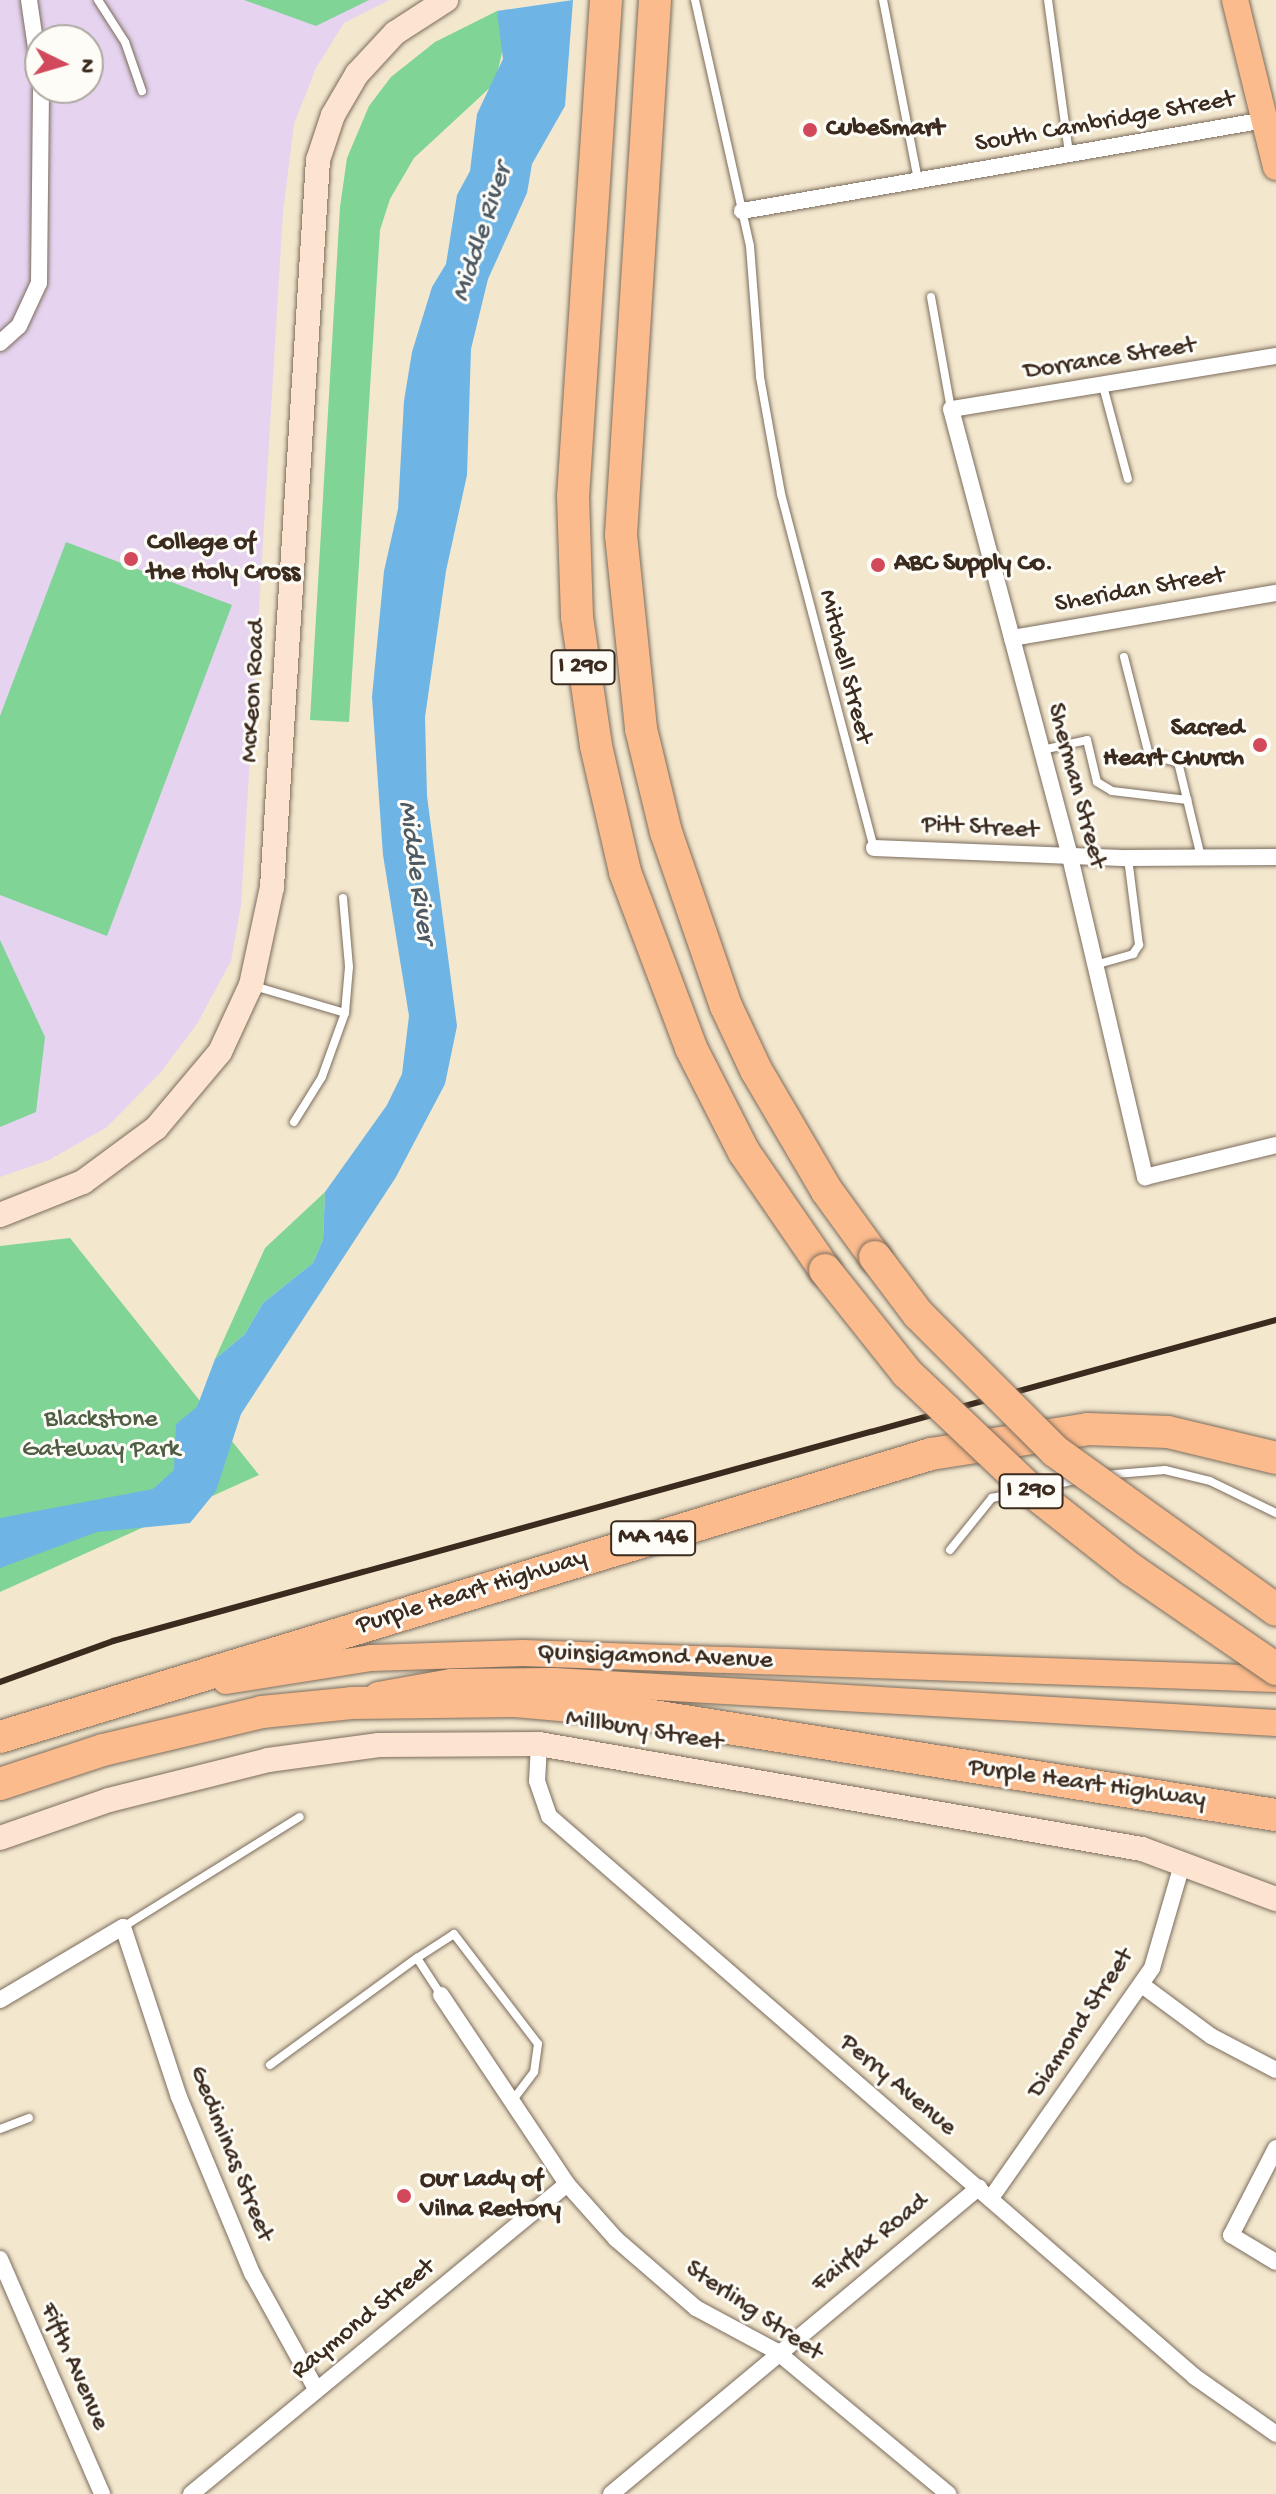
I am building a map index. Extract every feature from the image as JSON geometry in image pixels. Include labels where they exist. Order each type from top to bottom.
[{"type":"highway","name":"I 290","points":[[655,0],[621,535],[641,729],[666,832],[726,1006],[756,1070],[827,1191],[875,1257],[953,1352],[1055,1451],[1276,1610]]},
{"type":"highway","name":"I 290","points":[[606,5],[573,496],[577,617],[596,746],[625,872],[691,1048],[744,1152],[825,1270],[907,1373],[1028,1488],[1132,1570],[1276,1669]]},
{"type":"highway","name":"Purple Heart Highway","points":[[0,1737],[931,1454],[1088,1429],[1168,1432],[1276,1458]]},
{"type":"highway","name":"Purple Heart Highway","points":[[0,1784],[180,1729],[352,1703],[515,1701],[591,1707],[1276,1815]]},
{"type":"main road","name":"McKeon Road","points":[[0,1215],[83,1182],[156,1128],[220,1052],[251,985],[272,887],[318,160],[333,115],[357,74],[395,33],[446,0]]},
{"type":"main road","points":[[1235,0],[1276,167]]},
{"type":"main road","name":"Quinsigamond Avenue","points":[[40,1723],[259,1675],[452,1653],[1276,1679]]},
{"type":"main road","name":"Quinsigamond Avenue","points":[[352,1703],[421,1685],[554,1681],[1276,1723]]},
{"type":"main road","name":"Millbury Street","points":[[0,1838],[109,1800],[268,1760],[379,1745],[539,1744],[1072,1835],[1183,1861],[1276,1899]]},
{"type":"street","points":[[29,0],[33,24]]},
{"type":"street","points":[[0,343],[19,326],[39,283],[41,104]]},
{"type":"street","name":"South Cambridge Street","points":[[742,211],[1265,120]]},
{"type":"street","name":"Dorrance Street","points":[[951,409],[1276,356]]},
{"type":"street","name":"Sherman Street","points":[[951,409],[1070,857],[1145,1177],[1276,1145]]},
{"type":"street","name":"Sheridan Street","points":[[1012,638],[1276,593]]},
{"type":"street","name":"Pitt Street","points":[[874,848],[1070,857],[1276,857]]},
{"type":"street","name":"Perry Avenue","points":[[539,1744],[537,1781],[549,1816],[1195,2377],[1276,2434]]},
{"type":"street","name":"Diamond Street","points":[[985,2193],[1142,1985],[1152,1968],[1183,1861]]},
{"type":"street","points":[[0,2000],[123,1927]]},
{"type":"street","name":"Gediminas Street","points":[[123,1927],[174,2082],[252,2273],[316,2389]]},
{"type":"street","points":[[1142,1985],[1211,2036],[1276,2070]]},
{"type":"street","name":"Sterling Street","points":[[441,1995],[567,2184],[616,2239],[696,2308],[776,2351],[948,2494]]},
{"type":"street","points":[[1276,2148],[1231,2235],[1276,2262]]},
{"type":"street","name":"Raymond Street","points":[[191,2494],[567,2184]]},
{"type":"street","name":"Fairfax Road","points":[[611,2494],[776,2351],[985,2193]]},
{"type":"street","name":"Fifth Avenue","points":[[0,2259],[102,2494]]},
{"type":"lane","points":[[98,0],[125,42],[142,91]]},
{"type":"lane","points":[[695,0],[742,211]]},
{"type":"lane","points":[[883,0],[918,180]]},
{"type":"lane","points":[[1048,0],[1069,153]]},
{"type":"lane","name":"Mitchell Street","points":[[742,211],[760,377],[781,494],[874,848]]},
{"type":"lane","points":[[931,297],[951,409]]},
{"type":"lane","points":[[1103,386],[1128,479]]},
{"type":"lane","points":[[1124,657],[1149,755],[1178,762],[1201,858]]},
{"type":"lane","points":[[1041,750],[1087,740],[1097,782],[1112,791],[1187,800]]},
{"type":"lane","points":[[1095,965],[1133,954],[1139,945],[1128,858]]},
{"type":"lane","points":[[294,1122],[322,1077],[345,1013],[349,967],[343,898]]},
{"type":"lane","points":[[251,985],[345,1013]]},
{"type":"lane","points":[[950,1550],[992,1498],[1098,1475],[1165,1470],[1210,1481],[1276,1513]]},
{"type":"lane","points":[[123,1927],[300,1817]]},
{"type":"lane","points":[[270,2065],[454,1934],[538,2044],[534,2072],[511,2101]]},
{"type":"lane","points":[[417,1958],[441,1995]]},
{"type":"lane","points":[[0,2129],[29,2118]]},
{"type":"shaded area","name":"College of the Holy Cross","points":[[0,0],[389,0],[344,23],[316,68],[294,124],[283,212],[241,905],[231,961],[197,1024],[160,1073],[107,1127],[49,1160],[0,1177]]},
{"type":"green space","points":[[244,0],[369,0],[316,26]]},
{"type":"green space","points":[[497,11],[504,44],[495,83],[414,158],[390,199],[380,230],[349,722],[310,720],[340,207],[347,158],[369,106],[391,77],[435,42]]},
{"type":"green space","points":[[66,542],[232,605],[107,936],[0,895],[0,716]]},
{"type":"green space","points":[[0,940],[45,1037],[36,1112],[0,1127]]},
{"type":"green space","points":[[325,1192],[323,1240],[313,1263],[263,1303],[245,1334],[215,1359],[265,1248]]},
{"type":"green space","name":"Blackstone Gateway Park","points":[[70,1238],[259,1475],[0,1592],[0,1246]]},
{"type":"water","name":"Middle River","points":[[573,0],[565,106],[532,164],[527,193],[488,279],[471,349],[467,475],[446,571],[425,717],[427,796],[457,1026],[445,1084],[396,1177],[241,1414],[216,1491],[190,1523],[97,1532],[0,1568],[0,1518],[153,1489],[174,1470],[176,1424],[197,1407],[215,1359],[245,1334],[263,1303],[313,1263],[323,1240],[325,1192],[387,1105],[402,1074],[409,1016],[383,855],[372,697],[384,571],[398,509],[404,401],[412,352],[432,287],[446,264],[457,195],[470,171],[477,114],[503,59],[497,11]]},
{"type":"railway","points":[[0,1682],[113,1641],[1276,1320]]},
{"type":"place","name":"CubeSmart","points":[[810,130]]},
{"type":"place","name":"College of the Holy Cross","points":[[131,559]]},
{"type":"place","name":"ABC Supply Co.","points":[[878,565]]},
{"type":"place","name":"Sacred Heart Church","points":[[1260,745]]},
{"type":"place","name":"Our Lady of Vilna Rectory","points":[[404,2196]]}]
